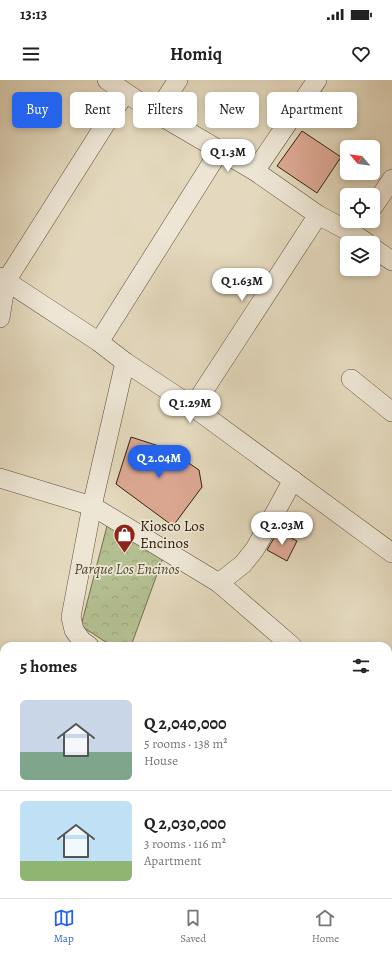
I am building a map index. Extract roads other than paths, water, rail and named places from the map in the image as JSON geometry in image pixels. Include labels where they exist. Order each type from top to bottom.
[{"type":"street","points":[[107,80],[124,92]]},
{"type":"street","points":[[170,92],[178,80]]},
{"type":"street","points":[[255,171],[317,80]]},
{"type":"street","points":[[125,93],[133,98]]},
{"type":"street","points":[[0,318],[3,279],[102,128]]},
{"type":"street","points":[[182,128],[255,171],[318,215],[361,233]]},
{"type":"street","points":[[99,342],[220,150]]},
{"type":"street","points":[[380,197],[392,180]]},
{"type":"street","points":[[193,407],[318,215]]},
{"type":"street","points":[[380,253],[392,262]]},
{"type":"street","points":[[3,279],[99,342],[125,362],[193,407],[392,554]]},
{"type":"street","points":[[83,642],[74,630],[71,616],[92,506],[125,362]]},
{"type":"street","points":[[351,379],[392,412]]},
{"type":"street","points":[[0,478],[92,506],[219,583],[287,642]]},
{"type":"street","points":[[219,583],[243,564],[255,549],[293,480]]},
{"type":"place","name":"Kiosco Los Encinos","points":[[124,554]]},
{"type":"park label","name":"Parque Los Encinos","points":[[127,569]]}]
